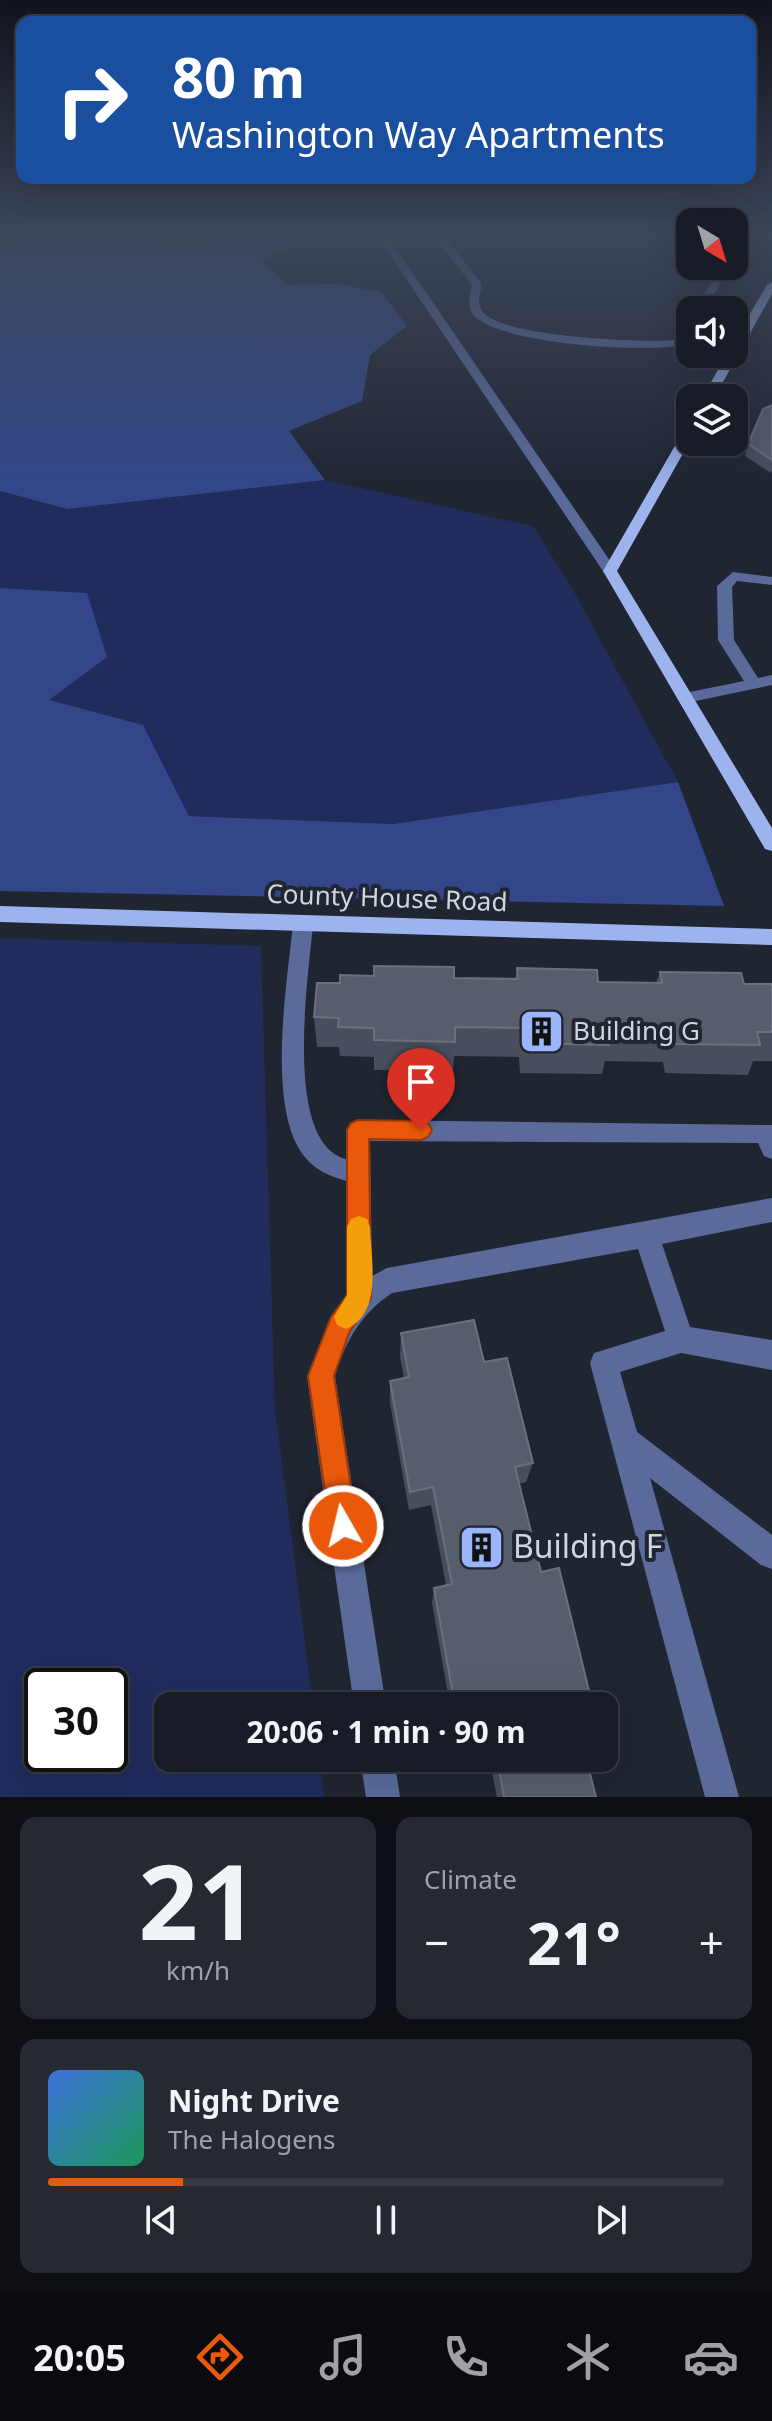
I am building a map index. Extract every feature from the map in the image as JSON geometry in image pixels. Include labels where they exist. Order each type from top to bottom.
[{"type":"main road","points":[[676,455],[610,571],[686,698],[764,817],[772,844]]},
{"type":"main road","name":"County House Road","points":[[0,914],[772,937]]},
{"type":"street","points":[[440,321],[610,571]]},
{"type":"street","points":[[490,321],[534,335],[658,347],[676,343]]},
{"type":"street","points":[[754,684],[726,640],[724,586],[733,576],[772,581]]},
{"type":"street","points":[[686,698],[772,680]]},
{"type":"street","points":[[303,924],[293,1069],[296,1107],[315,1151],[327,1163],[359,1173]]},
{"type":"street","points":[[359,1298],[358,1130],[765,1133],[772,1148]]},
{"type":"street","points":[[368,1692],[321,1376],[339,1326],[359,1298],[387,1281],[596,1242],[647,1237],[772,1210]]},
{"type":"street","points":[[647,1237],[681,1339]]},
{"type":"street","points":[[722,1797],[604,1363],[681,1339],[770,1353],[772,1356]]},
{"type":"street","points":[[625,1441],[772,1554]]},
{"type":"street","points":[[379,1772],[383,1797]]},
{"type":"shaded area","points":[[0,321],[403,321],[407,326],[370,355],[362,401],[289,431],[325,480],[67,509],[0,491]]},
{"type":"shaded area","points":[[325,480],[533,526],[573,590],[678,782],[393,824],[189,816],[143,726],[48,700],[87,593],[0,588],[0,491],[67,509]]},
{"type":"shaded area","points":[[0,588],[87,593],[107,657],[49,700],[143,725],[189,816],[393,824],[678,782],[724,906],[0,891]]},
{"type":"shaded area","points":[[0,938],[261,946],[275,1408],[311,1692],[154,1692],[154,1772],[321,1772],[324,1797],[0,1797]]},
{"type":"building","points":[[772,405],[772,460],[748,444],[763,409]]},
{"type":"building","points":[[374,966],[454,967],[454,978],[518,979],[517,968],[597,970],[598,982],[662,983],[660,972],[741,973],[744,984],[772,984],[772,1032],[757,1032],[760,1045],[675,1044],[673,1033],[608,1032],[609,1045],[525,1043],[524,1028],[455,1027],[455,1042],[374,1040],[374,1028],[338,1027],[339,1018],[314,1017],[317,983],[340,983],[340,975],[374,976]]},
{"type":"building","name":"Building F","points":[[474,1320],[484,1362],[507,1358],[533,1463],[515,1467],[541,1572],[559,1568],[589,1692],[453,1692],[434,1588],[452,1584],[433,1487],[410,1492],[390,1381],[409,1377],[401,1333]]},
{"type":"building","points":[[500,1772],[590,1772],[596,1797],[504,1797]]},
{"type":"slow traffic","points":[[346,1317],[359,1298],[359,1227]]},
{"type":"place","name":"Building G","points":[[542,1031]]},
{"type":"place","name":"Building F","points":[[482,1547]]},
{"type":"route","points":[[343,1526],[321,1376],[339,1326],[359,1298],[358,1130],[421,1130]]}]
